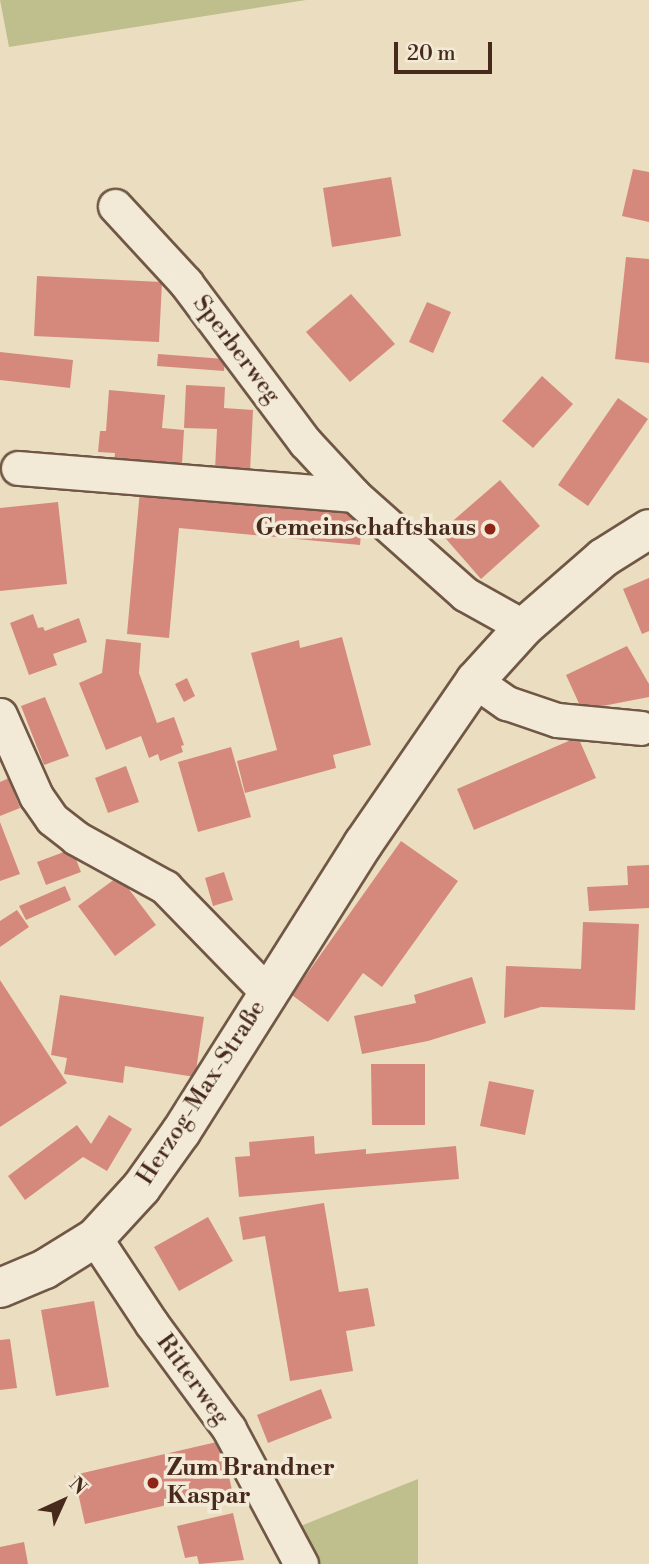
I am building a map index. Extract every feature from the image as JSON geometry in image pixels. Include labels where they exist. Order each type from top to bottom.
[{"type":"main road","name":"Herzog-Max-Straße","points":[[0,1288],[45,1269],[95,1238],[141,1188],[181,1132],[363,844],[475,681],[524,627],[603,558],[649,529]]},
{"type":"street","name":"Sperberweg","points":[[115,206],[186,283],[305,442],[354,495],[464,594],[524,627]]},
{"type":"street","points":[[18,468],[354,495]]},
{"type":"street","points":[[475,681],[507,703],[557,720],[641,728]]},
{"type":"street","name":"Herzog-Max-Straße","points":[[0,715],[36,796],[52,819],[76,838],[165,887],[267,992]]},
{"type":"street","name":"Ritterweg","points":[[95,1238],[152,1324],[229,1429],[300,1564]]},
{"type":"green space","points":[[0,0],[306,0],[9,47]]},
{"type":"green space","points":[[418,1479],[418,1564],[307,1564],[293,1529]]},
{"type":"building","points":[[633,169],[649,172],[649,222],[622,216]]},
{"type":"building","points":[[391,177],[401,236],[332,247],[323,188]]},
{"type":"building","points":[[626,257],[649,259],[649,363],[615,359]]},
{"type":"building","points":[[37,276],[162,282],[159,342],[34,336]]},
{"type":"building","points":[[351,294],[395,344],[350,382],[306,332]]},
{"type":"building","points":[[427,302],[451,312],[433,353],[409,342]]},
{"type":"building","points":[[0,352],[73,360],[70,388],[0,380]]},
{"type":"building","points":[[158,354],[225,359],[224,371],[157,366]]},
{"type":"building","points":[[542,376],[573,404],[533,448],[502,421]]},
{"type":"building","points":[[186,385],[225,387],[224,408],[253,410],[250,472],[215,470],[217,429],[184,428]]},
{"type":"building","points":[[109,390],[165,395],[162,428],[184,430],[182,464],[159,462],[159,467],[114,463],[115,453],[98,452],[100,431],[106,431]]},
{"type":"building","points":[[618,398],[648,419],[588,506],[558,485]]},
{"type":"building","name":"Gemeinschaftshaus","points":[[500,480],[540,526],[481,579],[440,532]]},
{"type":"building","points":[[140,490],[363,512],[360,545],[179,528],[169,638],[127,634]]},
{"type":"building","points":[[58,502],[67,584],[0,591],[0,508]]},
{"type":"building","points":[[649,578],[649,631],[642,634],[623,589]]},
{"type":"building","points":[[33,614],[38,628],[43,627],[45,631],[79,618],[87,642],[53,654],[57,665],[29,675],[10,623]]},
{"type":"building","points":[[342,637],[371,745],[333,755],[336,768],[245,793],[237,761],[277,750],[251,653],[299,640],[300,648]]},
{"type":"building","points":[[106,639],[141,643],[139,673],[157,723],[174,717],[184,745],[181,746],[183,752],[160,761],[158,754],[149,758],[141,736],[106,750],[79,683],[102,673]]},
{"type":"building","points":[[627,646],[649,684],[649,697],[582,710],[566,675]]},
{"type":"building","points":[[187,678],[195,696],[184,702],[175,684]]},
{"type":"building","points":[[45,697],[69,756],[44,765],[21,706]]},
{"type":"building","points":[[578,737],[596,778],[474,830],[457,789]]},
{"type":"building","points":[[231,747],[251,817],[198,832],[178,762]]},
{"type":"building","points":[[126,766],[139,802],[108,813],[95,778]]},
{"type":"building","points":[[9,778],[20,808],[0,816],[0,782]]},
{"type":"building","points":[[0,822],[20,874],[0,881]]},
{"type":"building","points":[[401,841],[458,881],[382,987],[363,973],[328,1022],[292,995]]},
{"type":"building","points":[[72,849],[81,872],[46,885],[37,862]]},
{"type":"building","points":[[649,865],[649,908],[589,911],[587,887],[628,885],[627,866]]},
{"type":"building","points":[[224,872],[233,900],[213,906],[205,878]]},
{"type":"building","points":[[119,876],[156,925],[115,956],[78,906]]},
{"type":"building","points":[[65,886],[71,900],[26,920],[19,906]]},
{"type":"building","points":[[17,910],[29,927],[0,947],[0,921]]},
{"type":"building","points":[[583,922],[639,924],[635,1010],[541,1007],[504,1018],[506,966],[581,969]]},
{"type":"building","points":[[472,977],[486,1023],[428,1041],[362,1054],[354,1016],[416,1003],[414,995]]},
{"type":"building","points":[[0,980],[67,1083],[0,1127]]},
{"type":"building","points":[[60,995],[204,1017],[195,1077],[125,1066],[123,1083],[64,1074],[67,1058],[51,1055]]},
{"type":"building","points":[[371,1064],[425,1064],[425,1125],[372,1125]]},
{"type":"building","points":[[489,1081],[534,1090],[525,1135],[480,1126]]},
{"type":"building","points":[[109,1115],[132,1129],[107,1171],[83,1157],[25,1200],[8,1176],[77,1125],[91,1144]]},
{"type":"building","points":[[314,1136],[315,1154],[366,1149],[366,1154],[456,1146],[459,1179],[239,1197],[235,1157],[250,1156],[249,1142]]},
{"type":"building","points":[[324,1203],[339,1292],[368,1288],[375,1326],[346,1331],[353,1371],[290,1381],[265,1236],[243,1240],[239,1217]]},
{"type":"building","points":[[208,1217],[233,1261],[179,1291],[154,1247]]},
{"type":"building","points":[[94,1301],[109,1387],[56,1396],[41,1310]]},
{"type":"building","points":[[10,1339],[17,1388],[0,1390],[0,1340]]},
{"type":"building","points":[[321,1389],[332,1418],[268,1443],[257,1415]]},
{"type":"building","name":"Zum Brandner Kaspar","points":[[221,1441],[232,1490],[85,1524],[74,1475]]},
{"type":"building","points":[[233,1513],[244,1560],[199,1564],[197,1556],[185,1558],[177,1526]]},
{"type":"building","points":[[24,1542],[28,1564],[0,1564],[0,1547]]},
{"type":"place","name":"Gemeinschaftshaus","points":[[490,529]]},
{"type":"place","name":"Zum Brandner Kaspar","points":[[153,1483]]}]
